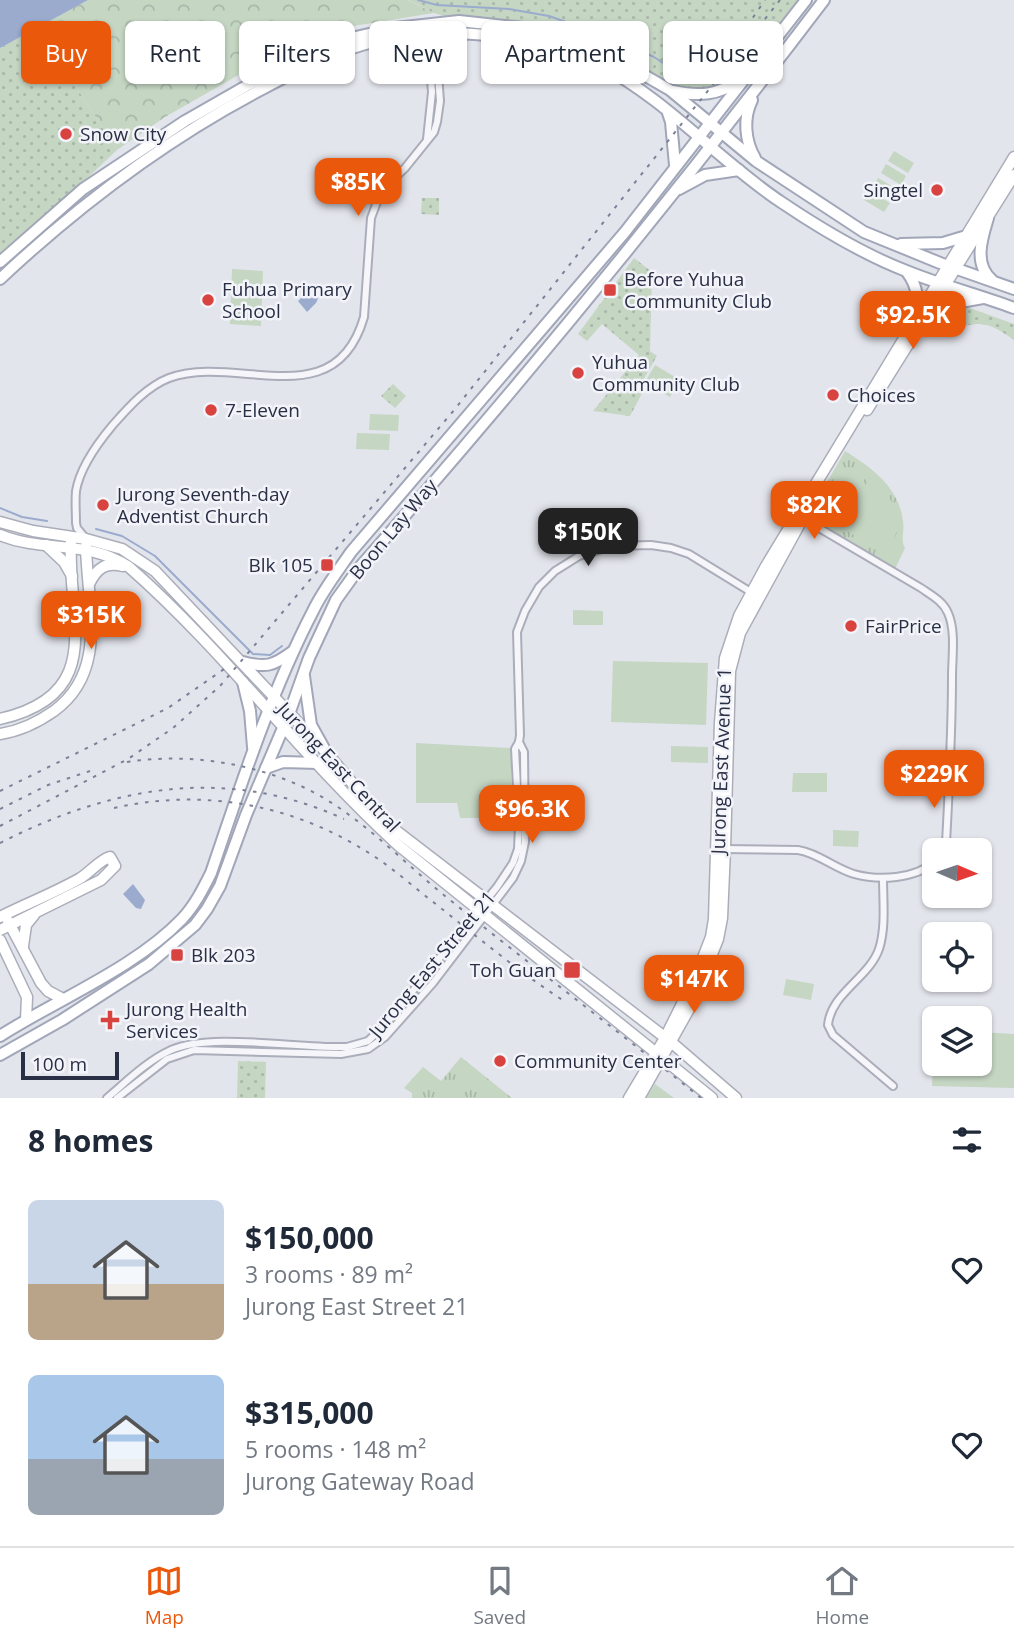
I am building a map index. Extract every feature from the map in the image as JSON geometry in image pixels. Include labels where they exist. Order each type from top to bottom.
[{"type":"main road","name":"Boon Lay Way","points":[[783,30],[806,0]]},
{"type":"main road","name":"Boon Lay Way","points":[[783,52],[824,0]]},
{"type":"main road","points":[[467,22],[543,30],[590,44],[670,90],[756,161],[864,232],[1014,289]]},
{"type":"main road","points":[[467,35],[500,36],[527,41],[582,57],[627,80],[739,170],[779,200],[831,233],[907,272],[1014,308]]},
{"type":"main road","points":[[0,279],[135,159],[217,101],[250,84]]},
{"type":"main road","points":[[0,262],[83,189],[272,84]]},
{"type":"main road","points":[[670,90],[698,95],[717,93],[732,84]]},
{"type":"main road","name":"Boon Lay Way","points":[[0,1036],[138,955],[184,917],[211,873],[274,697],[294,650],[318,602],[358,542],[617,241],[741,84]]},
{"type":"main road","name":"Boon Lay Way","points":[[0,1055],[62,1020],[149,964],[195,925],[220,886],[336,600],[359,568],[544,351],[758,84]]},
{"type":"main road","points":[[756,161],[749,147],[746,125],[747,109],[760,84]]},
{"type":"main road","points":[[667,111],[671,122],[675,165]]},
{"type":"main road","name":"Jurong East Avenue 1","points":[[660,1055],[701,985],[718,939],[730,671],[740,633],[755,595],[800,516],[942,283],[963,237],[1014,157]]},
{"type":"main road","points":[[673,193],[705,175],[739,170]]},
{"type":"main road","name":"Jurong East Avenue 1","points":[[951,267],[988,218],[1014,175]]},
{"type":"main road","points":[[988,218],[980,258],[987,276],[996,282]]},
{"type":"main road","points":[[895,245],[926,245],[963,237]]},
{"type":"main road","points":[[907,272],[916,287],[921,317],[947,303],[986,298]]},
{"type":"main road","name":"Jurong East Central","points":[[0,522],[33,531],[73,537],[112,555],[129,567],[270,710],[358,808],[481,912],[712,1098]]},
{"type":"main road","name":"Jurong East Central","points":[[0,535],[46,545],[73,537]]},
{"type":"main road","points":[[0,719],[32,708],[60,685],[72,663],[77,627],[73,537]]},
{"type":"main road","points":[[0,734],[29,726],[45,718],[72,694],[90,653],[92,629],[86,544]]},
{"type":"main road","name":"Jurong East Central","points":[[86,544],[122,549],[155,571],[326,752],[386,823],[668,1040],[736,1098]]},
{"type":"main road","points":[[46,545],[64,562],[73,577]]},
{"type":"main road","points":[[89,585],[94,573],[101,567],[111,564],[129,567]]},
{"type":"main road","points":[[243,662],[255,665],[277,664],[294,650]]},
{"type":"main road","points":[[304,674],[312,725],[326,752]]},
{"type":"main road","points":[[243,682],[250,711],[254,753]]},
{"type":"main road","points":[[60,685],[72,694]]},
{"type":"main road","points":[[266,768],[283,762],[318,763]]},
{"type":"main road","points":[[5,927],[101,880],[115,866],[114,861],[106,858],[78,880],[3,916],[5,927],[41,983],[48,991],[63,999]]},
{"type":"main road","points":[[24,953],[23,934],[26,925],[36,913]]},
{"type":"main road","points":[[0,940],[27,997],[26,1020]]},
{"type":"main road","points":[[629,1098],[660,1055]]},
{"type":"main road","points":[[639,1098],[660,1055]]},
{"type":"street","points":[[427,139],[431,84]]},
{"type":"street","points":[[73,537],[76,489],[90,456],[121,416],[150,389],[169,379],[188,374],[293,377],[313,373],[331,365],[348,351],[364,317],[371,218],[387,185],[435,132],[440,101],[439,84]]},
{"type":"street","points":[[800,516],[921,588],[938,599],[947,609],[952,638],[952,731],[946,838]]},
{"type":"street","name":"Jurong East Street 21","points":[[107,1098],[154,1060],[174,1048],[192,1044],[215,1042],[336,1047],[368,1041],[489,903],[511,868],[518,849],[515,749],[519,742],[517,632],[539,587],[555,571],[579,556],[612,546],[651,545],[689,554],[755,595]]},
{"type":"street","points":[[721,849],[810,852],[828,863],[856,874],[883,878],[922,872]]},
{"type":"street","points":[[883,878],[879,948],[832,1009],[828,1026],[834,1035],[893,1086]]},
{"type":"street","name":"Jurong East Street 21","points":[[117,1098],[167,1059],[194,1051],[341,1054],[354,1053],[376,1045],[433,983],[481,912]]},
{"type":"green space","points":[[88,0],[408,0],[434,13],[369,21],[369,24],[355,26],[355,21],[239,21],[239,75],[225,83],[225,21],[125,21],[125,84],[223,84],[165,117],[117,150],[74,84],[111,84],[111,21],[48,21]]},
{"type":"green space","points":[[409,0],[806,0],[783,30],[783,21],[663,21],[663,84],[649,76],[649,21],[481,21],[481,23],[459,21],[434,13]]},
{"type":"green space","points":[[21,36],[21,84],[74,84],[117,150],[0,260],[0,48]]},
{"type":"green space","points":[[663,84],[734,84],[726,89],[680,93]]},
{"type":"green space","points":[[894,151],[914,163],[908,173],[888,161]]},
{"type":"green space","points":[[886,164],[906,176],[901,185],[881,173]]},
{"type":"green space","points":[[878,178],[898,190],[893,199],[873,187]]},
{"type":"green space","points":[[870,191],[890,203],[884,212],[864,200]]},
{"type":"green space","points":[[422,198],[439,198],[439,215],[421,214]]},
{"type":"green space","points":[[634,258],[652,272],[650,351],[657,356],[642,382],[646,386],[630,416],[593,411],[639,355],[602,324],[587,341],[578,334]]},
{"type":"green space","points":[[232,269],[263,271],[261,326],[230,324]]},
{"type":"green space","points":[[967,307],[1014,324],[1014,340],[993,327],[978,324],[940,330],[930,337],[930,319],[937,312]]},
{"type":"green space","points":[[655,365],[680,380],[670,397],[645,382]]},
{"type":"green space","points":[[393,384],[406,396],[395,408],[381,396]]},
{"type":"green space","points":[[370,414],[399,415],[398,431],[369,430]]},
{"type":"green space","points":[[357,433],[390,434],[389,450],[356,449]]},
{"type":"green space","points":[[845,451],[883,480],[896,498],[903,525],[905,548],[894,571],[803,518],[815,503]]},
{"type":"green space","points":[[871,475],[883,482],[899,520],[892,550],[877,550],[841,527]]},
{"type":"green space","points":[[573,610],[603,611],[603,625],[573,625]]},
{"type":"green space","points":[[613,661],[708,663],[706,725],[611,722]]},
{"type":"green space","points":[[416,743],[511,748],[512,818],[460,818],[457,803],[416,803]]},
{"type":"green space","points":[[671,746],[708,747],[708,763],[671,762]]},
{"type":"green space","points":[[793,773],[827,773],[827,792],[792,792]]},
{"type":"green space","points":[[833,830],[859,831],[858,847],[833,846]]},
{"type":"green space","points":[[786,979],[814,984],[811,1000],[783,995]]},
{"type":"green space","points":[[992,1033],[1014,1034],[1014,1088],[932,1086],[932,1076],[992,1076]]},
{"type":"green space","points":[[461,1057],[512,1098],[412,1098],[412,1093],[404,1088],[423,1067],[441,1081]]},
{"type":"green space","points":[[238,1061],[266,1062],[265,1098],[237,1098]]},
{"type":"green space","points":[[655,1084],[674,1098],[646,1098]]},
{"type":"water","points":[[0,0],[88,0],[50,21],[21,21],[21,37],[0,48]]},
{"type":"water","points":[[310,290],[319,296],[307,312],[298,301]]},
{"type":"water","points":[[133,884],[145,900],[141,909],[136,908],[123,894]]},
{"type":"waterway","points":[[418,0],[437,5],[509,9],[549,16],[622,42],[663,63]]},
{"type":"waterway","points":[[0,508],[22,517],[47,521]]},
{"type":"waterway","points":[[96,529],[122,536],[155,556],[253,654],[270,655],[282,646]]},
{"type":"railway","points":[[751,21],[765,0]]},
{"type":"railway","points":[[0,826],[128,759],[173,728],[220,686],[455,409],[780,0]]},
{"type":"railway","points":[[0,791],[168,708],[227,667]]},
{"type":"railway","points":[[127,762],[194,759],[239,766],[282,778],[324,798],[362,825],[450,900],[701,1098]]},
{"type":"railway","points":[[0,809],[48,785],[96,769]]},
{"type":"railway","points":[[0,843],[42,823],[84,808],[127,796],[170,789],[213,788],[256,792],[300,802],[344,819]]},
{"type":"railway","points":[[114,808],[147,802],[213,801],[246,805],[309,822],[340,836],[377,858],[512,964],[564,1001]]},
{"type":"place","name":"Snow City","points":[[66,134]]},
{"type":"place","name":"Singtel","points":[[937,190]]},
{"type":"place","name":"Before Yuhua Community Club","points":[[610,290]]},
{"type":"place","name":"Fuhua Primary School","points":[[208,300]]},
{"type":"place","name":"Yuhua Community Club","points":[[578,373]]},
{"type":"place","name":"Choices","points":[[833,395]]},
{"type":"place","name":"7-Eleven","points":[[211,410]]},
{"type":"place","name":"Jurong Seventh-day Adventist Church","points":[[103,505]]},
{"type":"place","name":"Blk 105","points":[[327,565]]},
{"type":"place","name":"FairPrice","points":[[851,626]]},
{"type":"place","name":"Blk 203","points":[[177,955]]},
{"type":"place","name":"Toh Guan","points":[[572,970]]},
{"type":"place","name":"Jurong Health Services","points":[[110,1020]]},
{"type":"place","name":"Community Center","points":[[500,1061]]}]
